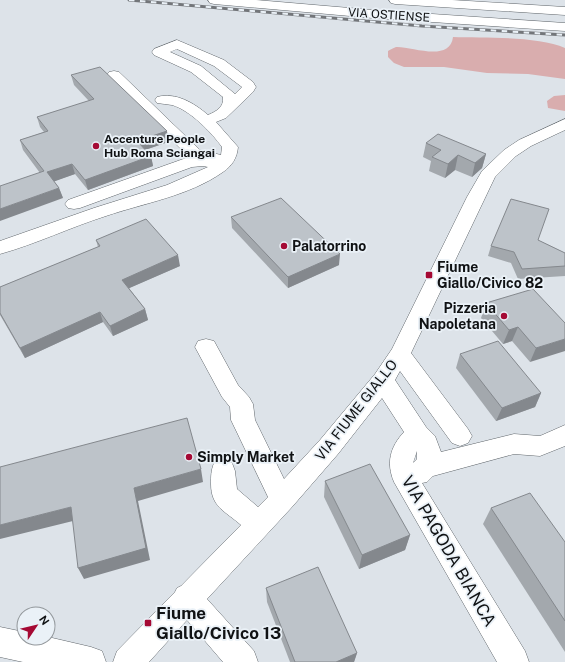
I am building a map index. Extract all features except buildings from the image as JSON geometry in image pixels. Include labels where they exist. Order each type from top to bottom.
[{"type":"main road","name":"VIA OSTIENSE","points":[[214,0],[373,14],[565,27]]},
{"type":"main road","name":"VIA OSTIENSE","points":[[360,0],[384,8],[407,12],[565,22]]},
{"type":"main road","points":[[395,0],[565,11]]},
{"type":"main road","points":[[449,0],[565,11]]},
{"type":"main road","points":[[478,0],[559,7]]},
{"type":"main road","points":[[501,0],[559,7]]},
{"type":"street","points":[[206,121],[221,115],[249,87],[237,75],[214,60],[177,44],[159,52],[189,65],[206,76],[229,95],[231,99],[229,106]]},
{"type":"street","points":[[114,75],[195,154],[206,155],[223,164]]},
{"type":"street","points":[[0,248],[110,208],[196,180],[223,164],[229,156],[230,147],[224,139],[206,121],[191,110],[178,102],[162,100]]},
{"type":"street","name":"VIA FIUME GIALLO","points":[[128,662],[282,499],[329,447],[383,380],[400,354],[488,175],[510,153],[525,143],[565,124]]},
{"type":"street","points":[[74,204],[190,162],[204,161],[223,164]]},
{"type":"street","points":[[206,347],[230,391],[241,404],[243,420],[272,482],[282,499]]},
{"type":"street","points":[[400,354],[460,436]]},
{"type":"street","name":"VIA PAGODA BIANCA","points":[[383,380],[418,434],[404,450],[400,459],[401,468],[416,473],[514,662]]},
{"type":"street","points":[[416,473],[504,446],[514,444],[540,446],[565,435]]},
{"type":"street","points":[[223,471],[224,495],[259,523]]},
{"type":"street","points":[[187,598],[243,662]]},
{"type":"street","points":[[0,642],[91,662]]},
{"type":"shaded area","points":[[453,37],[540,41],[565,48],[565,79],[528,74],[487,73],[444,67],[404,67],[394,63],[388,57],[388,51],[396,47],[429,51],[445,49],[450,45]]},
{"type":"shaded area","points":[[565,95],[565,111],[548,108],[547,101],[554,96]]},
{"type":"railway","points":[[129,0],[422,26],[565,35]]},
{"type":"place","name":"Accenture People Hub Roma Sciangai","points":[[96,146]]},
{"type":"place","name":"Palatorrino","points":[[284,246]]},
{"type":"place","name":"Fiume Giallo/Civico 82","points":[[429,275]]},
{"type":"place","name":"Pizzeria Napoletana","points":[[504,316]]},
{"type":"place","name":"Simply Market","points":[[189,457]]},
{"type":"place","name":"Fiume Giallo/Civico 13","points":[[148,623]]}]
